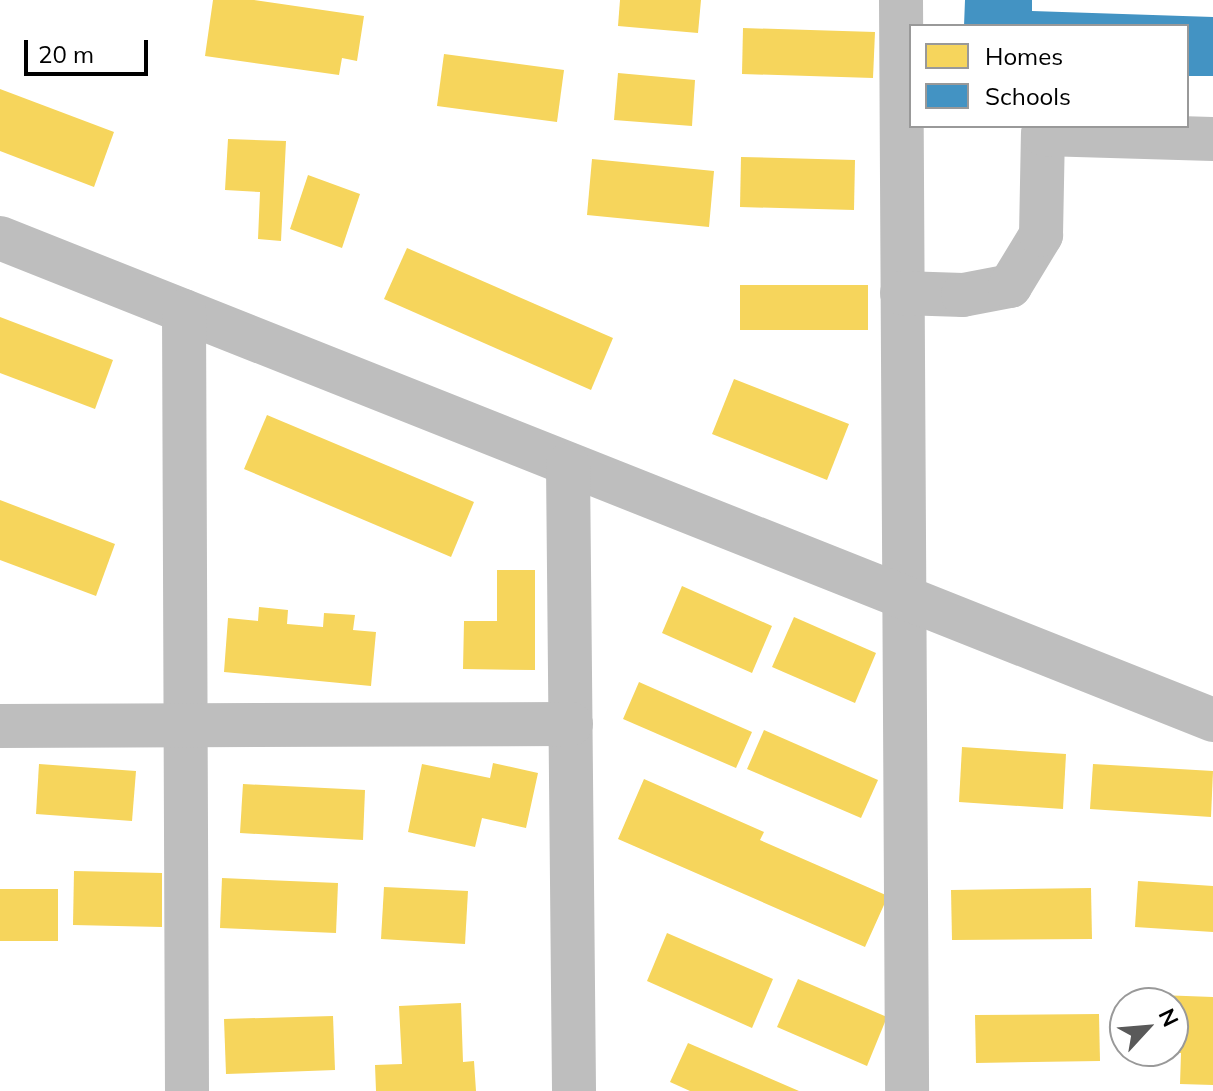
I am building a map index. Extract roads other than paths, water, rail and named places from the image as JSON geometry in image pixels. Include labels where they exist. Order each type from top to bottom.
[{"type":"street","points":[[901,0],[907,1091]]},
{"type":"street","points":[[902,293],[963,295],[1010,286],[1041,235],[1043,134],[1213,139]]},
{"type":"street","points":[[0,238],[1213,720]]},
{"type":"street","points":[[184,311],[187,1091]]},
{"type":"street","points":[[568,465],[574,1091]]},
{"type":"street","points":[[0,726],[571,724]]}]
